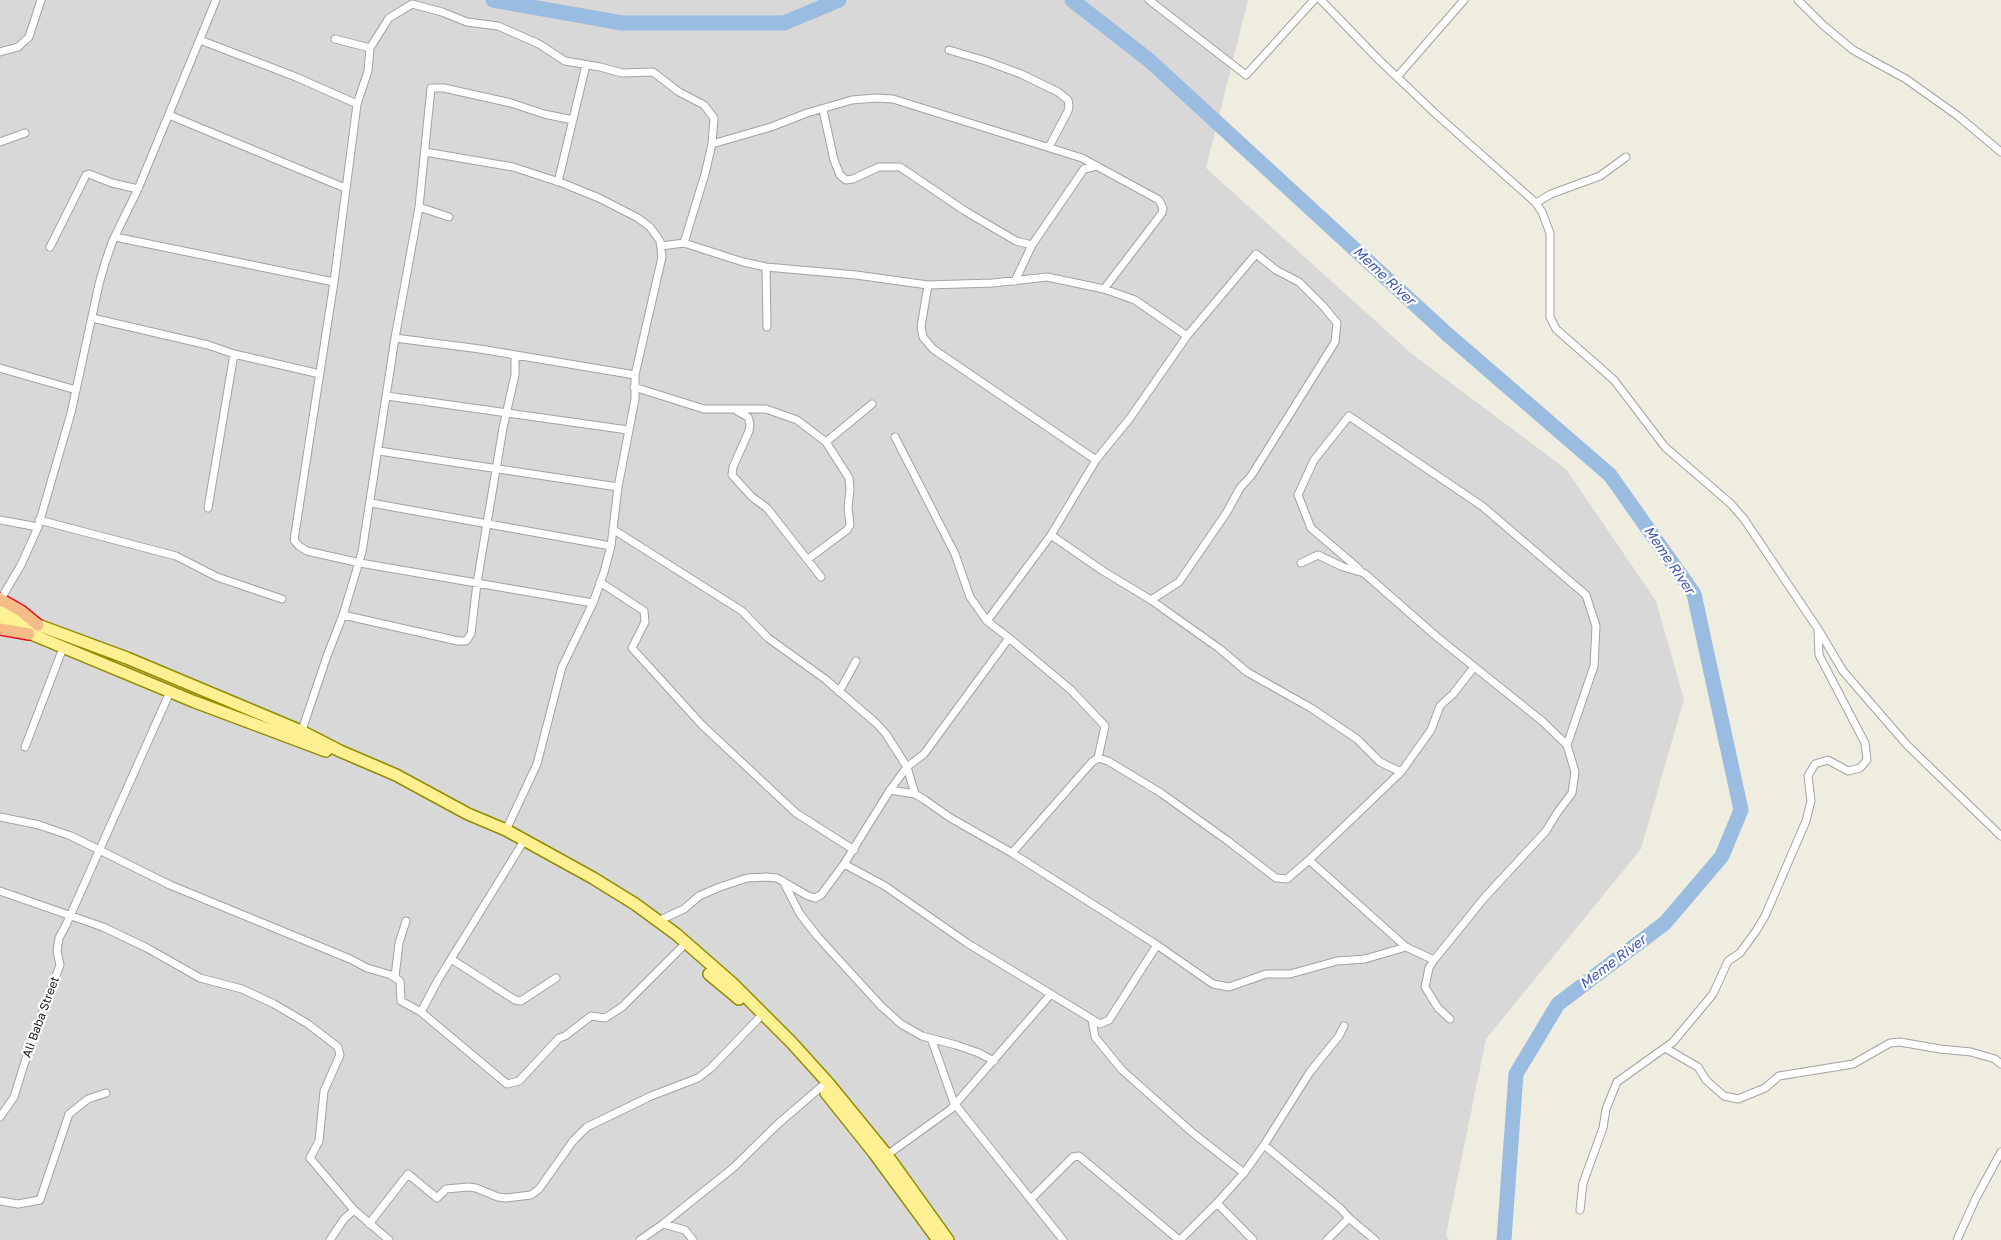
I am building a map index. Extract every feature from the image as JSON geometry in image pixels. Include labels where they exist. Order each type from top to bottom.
[{"type":"highway","points":[[0,603],[22,611],[38,624]]},
{"type":"highway","points":[[0,629],[29,634]]},
{"type":"main road","points":[[0,621],[170,692],[301,736],[396,775],[468,814],[506,830],[593,878],[635,904],[732,983],[770,1019],[829,1084],[887,1155],[948,1240]]},
{"type":"main road","points":[[38,624],[127,658],[395,780],[522,844],[594,883],[630,907],[681,948],[759,1018],[821,1087],[874,1153],[938,1240]]},
{"type":"street","points":[[0,52],[18,47],[29,37],[41,0]]},
{"type":"street","points":[[0,603],[21,565],[39,523],[76,390],[99,284],[115,237],[138,189],[216,0]]},
{"type":"street","points":[[1148,0],[1246,75],[1314,0]]},
{"type":"street","points":[[1321,0],[1397,77],[1536,203],[1542,212],[1550,233],[1550,317],[1556,329],[1614,380],[1665,447],[1731,504],[1744,519],[1818,628],[1843,671],[1907,745],[2001,836]]},
{"type":"street","points":[[1397,77],[1464,0]]},
{"type":"street","points":[[1798,0],[1823,25],[1853,50],[1906,79],[1958,116],[2001,152]]},
{"type":"street","points":[[592,603],[360,563],[307,551],[294,540],[297,510],[334,282],[356,104],[368,71],[370,48],[388,18],[412,4],[442,12],[467,22],[498,26],[539,44],[565,61],[622,73],[653,72],[679,92],[704,105],[714,118],[712,144],[684,243]]},
{"type":"street","points":[[335,39],[370,48]]},
{"type":"street","points":[[200,40],[296,77],[356,104]]},
{"type":"street","points":[[949,50],[986,60],[1021,74],[1058,92],[1068,100],[1068,111],[1049,147]]},
{"type":"street","points":[[558,182],[586,64]]},
{"type":"street","points":[[301,736],[360,563],[419,207],[431,88],[444,88],[511,103],[544,114],[573,120]]},
{"type":"street","points":[[712,144],[852,100],[876,98],[893,99],[1082,158],[1159,200],[1164,208],[1104,289]]},
{"type":"street","points":[[822,110],[834,160],[840,175],[846,180],[854,179],[879,167],[900,167],[951,202],[1016,241],[1032,244]]},
{"type":"street","points":[[169,115],[345,188]]},
{"type":"street","points":[[0,142],[25,133]]},
{"type":"street","points":[[425,152],[513,168],[558,182],[599,198],[638,218],[650,227],[660,241],[661,246],[662,257],[635,375],[634,400],[618,487],[611,546],[592,603],[562,668],[550,708],[537,764],[506,830]]},
{"type":"street","points":[[1536,203],[1551,194],[1600,176],[1626,157]]},
{"type":"street","points":[[1082,158],[1084,169]]},
{"type":"street","points":[[1015,281],[1032,244],[1084,169],[1098,166]]},
{"type":"street","points":[[50,247],[86,175],[88,174],[112,184],[138,189]]},
{"type":"street","points":[[419,207],[449,217]]},
{"type":"street","points":[[115,237],[334,282]]},
{"type":"street","points":[[661,246],[684,243],[743,262],[766,266],[856,275],[928,285],[1015,281],[1047,277],[1104,289],[1135,300],[1187,336]]},
{"type":"street","points":[[987,621],[1051,534],[1096,460],[1130,418],[1187,336],[1256,254],[1276,270],[1299,282],[1337,323],[1335,342],[1251,476],[1240,488],[1227,512],[1179,582],[1151,600]]},
{"type":"street","points":[[766,266],[767,327]]},
{"type":"street","points":[[928,285],[921,327],[923,336],[933,349],[1096,460]]},
{"type":"street","points":[[92,318],[320,374]]},
{"type":"street","points":[[396,338],[635,375]]},
{"type":"street","points":[[208,508],[234,354]]},
{"type":"street","points":[[343,615],[458,641],[466,641],[471,634],[477,583],[506,413],[515,375],[515,355]]},
{"type":"street","points":[[0,368],[76,390]]},
{"type":"street","points":[[634,387],[704,409],[766,409],[797,420],[826,442],[849,478],[848,507],[850,525],[847,530],[808,559]]},
{"type":"street","points":[[387,396],[628,430]]},
{"type":"street","points":[[826,442],[872,404]]},
{"type":"street","points":[[734,410],[748,417],[750,431],[733,468],[732,475],[752,497],[767,508],[821,576]]},
{"type":"street","points":[[1450,1019],[1438,1008],[1425,986],[1429,968],[1485,897],[1546,832],[1557,812],[1572,793],[1575,772],[1567,745],[1542,721],[1436,637],[1311,528],[1298,495],[1314,460],[1349,416],[1482,506],[1586,595],[1596,626],[1594,666],[1567,745]]},
{"type":"street","points":[[895,437],[955,554],[970,597],[987,621],[1071,690],[1105,726],[1098,758],[1092,762],[1012,853]]},
{"type":"street","points":[[379,451],[618,487]]},
{"type":"street","points":[[371,503],[488,522],[611,546]]},
{"type":"street","points":[[0,520],[39,523],[176,556],[217,577],[282,599]]},
{"type":"street","points":[[614,530],[742,611],[768,638],[825,679],[886,734],[908,767],[915,794]]},
{"type":"street","points":[[1051,534],[1103,571],[1151,600],[1220,649],[1247,672],[1270,687],[1311,708],[1357,739],[1380,762],[1400,772]]},
{"type":"street","points":[[1300,563],[1318,555],[1344,567],[1364,573]]},
{"type":"street","points":[[600,582],[644,611],[644,622],[632,648],[702,726],[796,813],[854,850]]},
{"type":"street","points":[[1580,1210],[1583,1183],[1603,1128],[1606,1109],[1617,1082],[1673,1042],[1713,994],[1728,961],[1740,953],[1747,945],[1765,916],[1806,821],[1811,801],[1808,776],[1815,764],[1828,760],[1848,771],[1860,768],[1867,760],[1865,744],[1819,655],[1818,628]]},
{"type":"street","points":[[658,921],[684,909],[698,896],[732,882],[748,878],[766,877],[783,881],[808,896],[815,898],[820,895],[854,850],[890,790],[908,767],[924,754],[1009,638]]},
{"type":"street","points":[[25,747],[63,648]]},
{"type":"street","points":[[839,692],[856,661]]},
{"type":"street","points":[[1098,758],[1108,761],[1160,793],[1276,878],[1287,879],[1400,772],[1431,730],[1440,706],[1453,694],[1474,667]]},
{"type":"street","name":"Ali Baba Street","points":[[0,1117],[14,1097],[26,1054],[60,966],[57,951],[59,938],[100,851],[170,692]]},
{"type":"street","points":[[890,790],[915,794],[949,817],[1012,853],[1157,945],[1213,984],[1228,987],[1266,974],[1290,974],[1337,961],[1365,959],[1406,947]]},
{"type":"street","points":[[0,817],[47,828],[71,836],[170,885],[395,978],[400,981],[401,1001],[421,1012],[507,1084],[519,1081],[559,1038],[566,1036],[591,1016],[605,1018],[622,1007],[681,948]]},
{"type":"street","points":[[421,1012],[451,959],[522,844]]},
{"type":"street","points":[[1309,860],[1406,947],[1434,960]]},
{"type":"street","points":[[844,864],[885,886],[967,944],[1100,1024],[1109,1020],[1157,945]]},
{"type":"street","points":[[783,881],[800,914],[818,937],[881,1006],[901,1024],[922,1036],[979,1052],[994,1060]]},
{"type":"street","points":[[0,891],[51,910],[71,915],[126,937],[200,978],[242,989],[274,1004],[308,1024],[338,1047],[340,1055],[324,1091],[319,1141],[310,1158],[354,1210],[389,1240]]},
{"type":"street","points":[[395,978],[399,943],[406,921]]},
{"type":"street","points":[[451,959],[515,1000],[521,1000],[556,978]]},
{"type":"street","points":[[887,1155],[944,1114],[1051,994]]},
{"type":"street","points":[[369,1224],[408,1174],[437,1198],[446,1189],[468,1187],[476,1188],[498,1197],[518,1198],[531,1196],[539,1189],[573,1141],[587,1127],[644,1099],[698,1078],[711,1068],[759,1018]]},
{"type":"street","points":[[1092,1020],[1095,1037],[1122,1070],[1194,1134],[1244,1173]]},
{"type":"street","points":[[1031,1199],[1073,1157],[1079,1156],[1180,1240],[1244,1173],[1310,1072],[1344,1026]]},
{"type":"street","points":[[931,1038],[954,1103],[1063,1240]]},
{"type":"street","points":[[1665,1048],[1698,1067],[1706,1080],[1724,1096],[1738,1099],[1765,1088],[1779,1076],[1853,1064],[1890,1043],[1900,1042],[1971,1052],[1994,1059],[2001,1064]]},
{"type":"street","points":[[640,1240],[733,1168],[779,1123],[821,1087]]},
{"type":"street","points":[[0,1201],[18,1204],[40,1200],[69,1114],[88,1099],[106,1093]]},
{"type":"street","points":[[1264,1145],[1375,1240]]},
{"type":"street","points":[[1957,1240],[1976,1198],[2001,1152]]},
{"type":"street","points":[[1217,1203],[1253,1240]]},
{"type":"street","points":[[330,1240],[344,1219],[354,1210]]},
{"type":"street","points":[[1327,1240],[1350,1218]]},
{"type":"street","points":[[663,1224],[685,1230],[693,1240]]},
{"type":"shaded area","points":[[0,0],[1248,0],[1206,168],[1412,354],[1566,469],[1656,601],[1684,699],[1641,849],[1486,1039],[1446,1235],[1449,1240],[0,1240]]},
{"type":"waterway","points":[[493,0],[622,23],[784,23],[839,0]]},
{"type":"waterway","name":"Meme River","points":[[1072,0],[1150,61],[1447,334],[1610,475],[1694,594],[1741,810],[1722,856],[1665,923],[1558,1004],[1516,1074],[1504,1240]]}]
